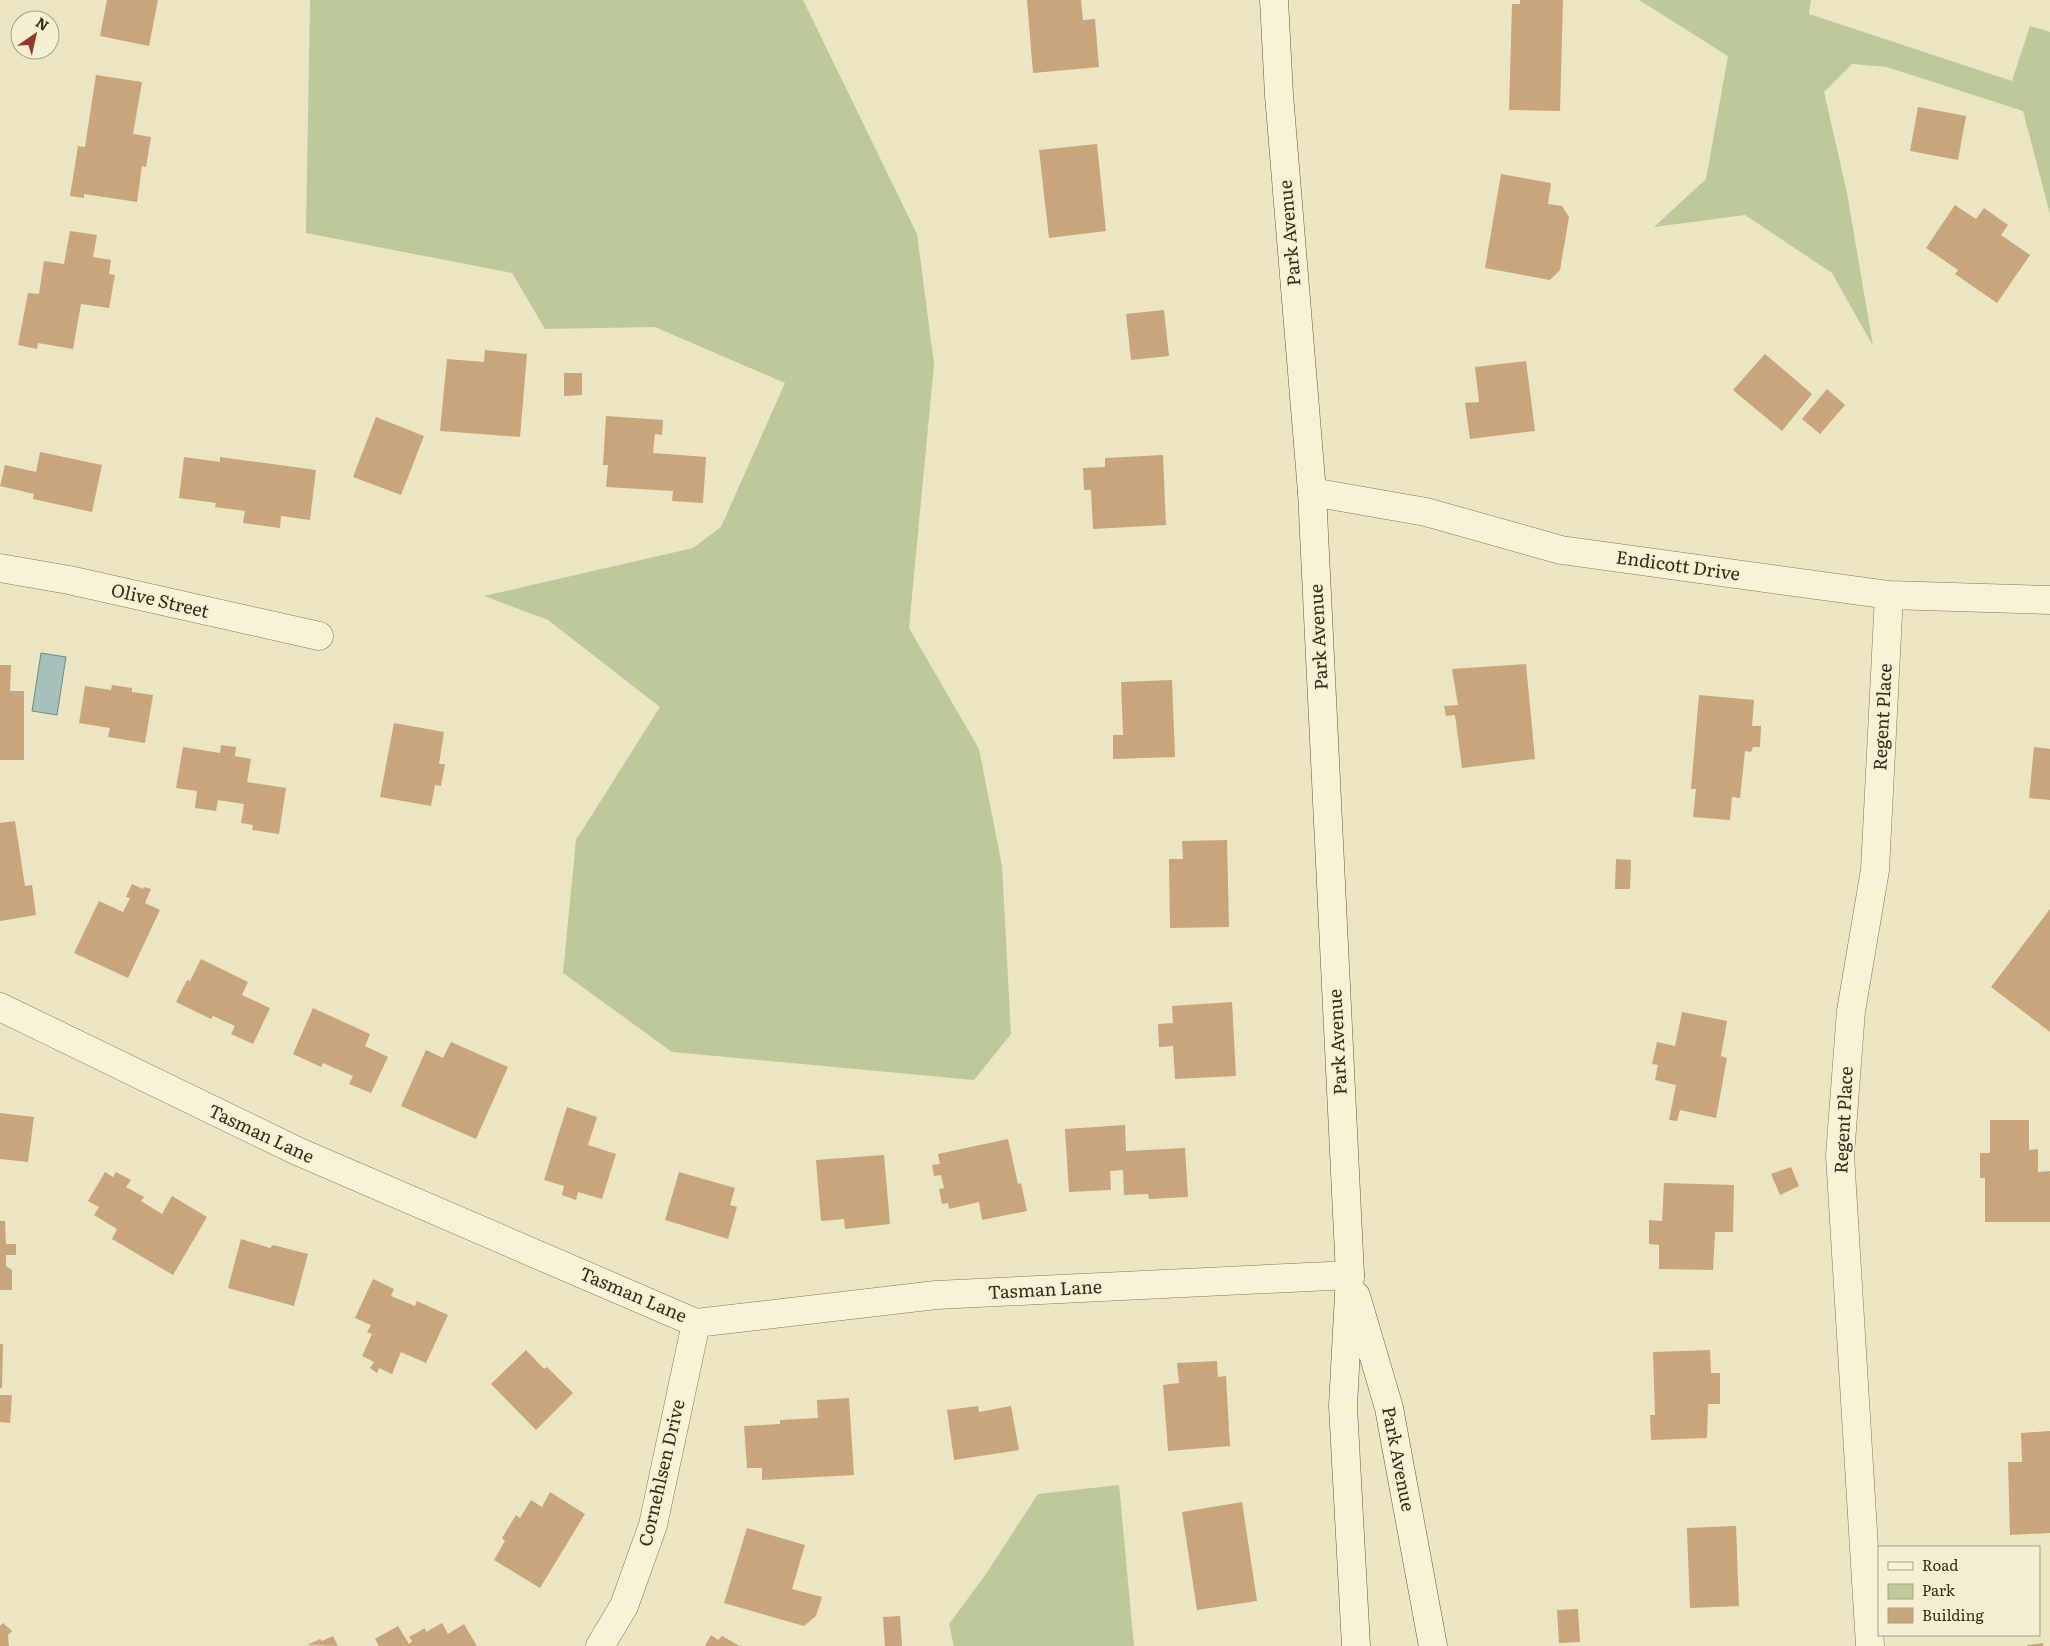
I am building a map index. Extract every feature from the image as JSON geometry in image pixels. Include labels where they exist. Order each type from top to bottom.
[{"type":"street","name":"Park Avenue","points":[[1274,0],[1278,94],[1312,492],[1350,1275],[1343,1406],[1356,1646]]},
{"type":"street","name":"Endicott Drive","points":[[1312,492],[1426,512],[1561,550],[1889,595],[2050,600]]},
{"type":"street","name":"Olive Street","points":[[0,568],[68,580],[319,636]]},
{"type":"street","name":"Regent Place","points":[[1870,1646],[1840,1155],[1851,1011],[1874,870],[1889,595]]},
{"type":"street","name":"Tasman Lane","points":[[0,1007],[297,1151],[696,1322],[936,1295],[1350,1275]]},
{"type":"street","name":"Park Avenue","points":[[1350,1275],[1389,1408],[1433,1646]]},
{"type":"street","name":"Cornehlsen Drive","points":[[600,1646],[624,1606],[653,1525],[696,1322]]},
{"type":"green space","points":[[310,0],[803,0],[917,234],[934,364],[909,628],[979,749],[1002,866],[1011,1034],[974,1080],[672,1052],[563,973],[576,840],[660,707],[548,620],[484,596],[693,548],[721,527],[785,383],[655,327],[545,329],[512,273],[306,233]]},
{"type":"green space","points":[[1639,0],[1811,0],[1809,14],[2012,81],[2030,26],[2050,32],[2050,214],[2023,111],[1887,67],[1852,64],[1824,92],[1847,193],[1873,346],[1832,273],[1745,215],[1654,227],[1706,179],[1728,56]]},
{"type":"green space","points":[[1119,1485],[1134,1646],[954,1646],[949,1624],[986,1574],[1038,1494]]},
{"type":"water","points":[[41,653],[66,657],[57,715],[32,711]]},
{"type":"building","points":[[107,0],[158,0],[149,46],[100,36]]},
{"type":"building","points":[[1027,0],[1081,0],[1083,20],[1095,19],[1099,67],[1033,73]]},
{"type":"building","points":[[1520,0],[1563,0],[1560,111],[1509,110],[1512,4],[1520,4]]},
{"type":"building","points":[[96,75],[142,82],[133,134],[151,137],[146,167],[142,166],[137,202],[84,194],[84,198],[70,196],[78,146],[85,147]]},
{"type":"building","points":[[1918,107],[1966,116],[1958,160],[1910,151]]},
{"type":"building","points":[[1097,144],[1106,231],[1049,238],[1039,150]]},
{"type":"building","points":[[1501,174],[1551,183],[1548,204],[1562,206],[1569,217],[1560,270],[1550,280],[1485,268]]},
{"type":"building","points":[[1955,205],[1976,219],[1984,208],[2008,225],[2001,235],[2030,255],[1997,303],[1955,274],[1958,270],[1926,248]]},
{"type":"building","points":[[70,231],[97,235],[93,257],[111,260],[109,274],[115,275],[109,308],[81,304],[73,349],[38,343],[37,349],[18,345],[28,293],[39,294],[44,261],[64,264]]},
{"type":"building","points":[[1164,310],[1169,356],[1131,360],[1126,314]]},
{"type":"building","points":[[485,350],[527,354],[520,437],[440,431],[447,359],[484,362]]},
{"type":"building","points":[[1765,354],[1812,394],[1782,431],[1733,390]]},
{"type":"building","points":[[1526,361],[1535,431],[1470,439],[1465,403],[1479,402],[1475,367]]},
{"type":"building","points":[[564,373],[582,373],[582,395],[564,396]]},
{"type":"building","points":[[1827,389],[1845,405],[1820,434],[1802,419]]},
{"type":"building","points":[[606,416],[663,420],[662,435],[655,434],[653,453],[706,457],[703,503],[672,501],[673,491],[606,487],[608,465],[603,465]]},
{"type":"building","points":[[376,417],[424,436],[401,495],[353,477]]},
{"type":"building","points":[[40,452],[102,465],[92,512],[33,499],[34,494],[0,486],[5,465],[36,472]]},
{"type":"building","points":[[1163,455],[1166,525],[1093,529],[1091,490],[1084,490],[1083,468],[1105,467],[1105,458]]},
{"type":"building","points":[[184,457],[220,462],[220,457],[316,470],[310,520],[281,516],[280,528],[243,523],[245,511],[215,507],[216,503],[179,498]]},
{"type":"building","points":[[1526,664],[1535,759],[1462,768],[1455,715],[1446,716],[1444,706],[1458,705],[1452,669]]},
{"type":"building","points":[[0,665],[11,665],[10,691],[24,691],[24,760],[0,760]]},
{"type":"building","points":[[1172,680],[1175,757],[1113,759],[1113,735],[1123,735],[1121,682]]},
{"type":"building","points":[[112,685],[132,688],[132,692],[153,695],[145,743],[108,737],[110,728],[79,723],[85,686],[111,690]]},
{"type":"building","points":[[1699,695],[1754,700],[1752,726],[1761,726],[1760,747],[1753,747],[1751,752],[1745,751],[1740,798],[1732,797],[1730,820],[1693,817],[1696,789],[1691,789]]},
{"type":"building","points":[[394,723],[444,732],[439,764],[445,764],[441,786],[435,785],[431,806],[380,797]]},
{"type":"building","points":[[221,745],[236,747],[235,756],[251,759],[247,782],[286,788],[279,834],[252,830],[253,825],[241,823],[244,804],[218,800],[216,811],[195,808],[197,791],[176,788],[183,747],[220,753]]},
{"type":"building","points":[[2034,747],[2050,749],[2050,800],[2029,798]]},
{"type":"building","points":[[15,821],[25,886],[32,885],[36,915],[0,921],[0,823]]},
{"type":"building","points":[[1227,840],[1229,927],[1170,928],[1169,859],[1183,859],[1182,841]]},
{"type":"building","points":[[1616,859],[1631,860],[1630,889],[1615,889]]},
{"type":"building","points":[[132,884],[143,889],[144,887],[151,889],[145,903],[160,910],[128,978],[74,953],[99,901],[123,912],[130,898],[126,897]]},
{"type":"building","points":[[2050,909],[2050,1032],[1991,987]]},
{"type":"building","points":[[201,959],[248,982],[242,995],[270,1008],[253,1044],[231,1034],[235,1026],[213,1016],[211,1019],[176,1002],[187,980],[190,981]]},
{"type":"building","points":[[1232,1002],[1236,1076],[1175,1079],[1173,1046],[1159,1047],[1158,1024],[1173,1023],[1172,1006]]},
{"type":"building","points":[[313,1008],[370,1034],[365,1046],[388,1057],[371,1093],[349,1084],[353,1076],[323,1063],[321,1067],[293,1054]]},
{"type":"building","points":[[1682,1012],[1727,1021],[1721,1056],[1727,1058],[1716,1118],[1680,1110],[1677,1121],[1669,1120],[1676,1085],[1655,1080],[1658,1065],[1652,1064],[1657,1042],[1675,1046]]},
{"type":"building","points":[[451,1042],[508,1067],[476,1139],[401,1106],[426,1050],[443,1058]]},
{"type":"building","points":[[567,1107],[597,1117],[588,1145],[616,1154],[602,1199],[578,1192],[576,1200],[562,1195],[564,1186],[544,1180]]},
{"type":"building","points":[[0,1113],[34,1117],[28,1162],[0,1159]]},
{"type":"building","points":[[1990,1120],[2029,1120],[2029,1150],[2038,1149],[2038,1172],[2050,1171],[2050,1222],[1985,1222],[1985,1178],[1980,1178],[1980,1153],[1990,1153]]},
{"type":"building","points":[[1125,1125],[1126,1151],[1185,1148],[1188,1197],[1149,1199],[1148,1194],[1124,1195],[1123,1170],[1110,1171],[1111,1190],[1069,1192],[1065,1129]]},
{"type":"building","points":[[1008,1139],[1018,1184],[1021,1183],[1027,1211],[982,1220],[979,1202],[949,1209],[948,1203],[942,1204],[939,1189],[944,1188],[941,1175],[934,1176],[932,1165],[940,1164],[938,1154]]},
{"type":"building","points":[[884,1155],[890,1224],[845,1229],[844,1219],[821,1221],[816,1160]]},
{"type":"building","points":[[1791,1167],[1799,1186],[1780,1195],[1771,1174]]},
{"type":"building","points":[[105,1172],[113,1177],[116,1172],[131,1180],[126,1187],[144,1197],[141,1201],[162,1214],[172,1196],[207,1217],[173,1275],[112,1239],[117,1229],[94,1215],[99,1207],[88,1201]]},
{"type":"building","points":[[679,1172],[735,1188],[730,1205],[737,1207],[728,1239],[665,1220]]},
{"type":"building","points":[[1664,1183],[1734,1185],[1733,1232],[1715,1232],[1713,1270],[1659,1269],[1659,1245],[1649,1244],[1649,1220],[1662,1221]]},
{"type":"building","points":[[0,1221],[5,1221],[6,1244],[16,1244],[16,1255],[6,1255],[6,1266],[12,1270],[12,1290],[0,1290]]},
{"type":"building","points":[[241,1239],[270,1248],[273,1245],[308,1254],[294,1306],[228,1288]]},
{"type":"building","points":[[373,1279],[394,1289],[391,1296],[415,1306],[417,1301],[448,1315],[426,1363],[401,1352],[392,1374],[379,1368],[377,1373],[370,1368],[374,1362],[362,1356],[372,1334],[367,1332],[371,1325],[355,1318]]},
{"type":"building","points":[[0,1344],[3,1344],[2,1388],[0,1388]]},
{"type":"building","points":[[526,1350],[544,1369],[547,1367],[573,1393],[536,1430],[491,1384]]},
{"type":"building","points":[[1710,1350],[1711,1373],[1720,1373],[1720,1404],[1708,1404],[1707,1438],[1651,1440],[1650,1415],[1655,1415],[1653,1352]]},
{"type":"building","points":[[1217,1361],[1218,1377],[1226,1376],[1230,1446],[1168,1451],[1163,1385],[1179,1383],[1177,1363]]},
{"type":"building","points":[[0,1395],[12,1395],[10,1423],[0,1422]]},
{"type":"building","points":[[849,1398],[854,1475],[762,1480],[762,1468],[747,1468],[744,1426],[780,1424],[780,1420],[818,1418],[817,1400]]},
{"type":"building","points":[[978,1406],[979,1412],[1011,1406],[1019,1450],[954,1460],[947,1410]]},
{"type":"building","points":[[2050,1431],[2050,1533],[2010,1535],[2008,1462],[2022,1462],[2021,1433]]},
{"type":"building","points":[[550,1492],[585,1514],[540,1588],[494,1560],[505,1541],[502,1538],[516,1515],[520,1518],[531,1500],[542,1507]]},
{"type":"building","points":[[1242,1502],[1257,1601],[1197,1610],[1182,1512]]},
{"type":"building","points":[[1736,1526],[1739,1606],[1690,1608],[1687,1528]]},
{"type":"building","points":[[747,1528],[805,1545],[792,1589],[822,1597],[816,1616],[804,1626],[724,1603]]},
{"type":"building","points":[[1578,1609],[1580,1642],[1559,1643],[1557,1610]]},
{"type":"building","points":[[900,1616],[902,1646],[885,1646],[883,1617]]},
{"type":"building","points":[[3,1623],[12,1631],[8,1635],[9,1646],[0,1646],[0,1626]]},
{"type":"building","points":[[442,1623],[448,1634],[464,1624],[477,1646],[379,1646],[375,1639],[398,1626],[409,1644],[412,1641],[409,1637],[425,1628],[426,1632]]},
{"type":"building","points":[[711,1635],[718,1640],[722,1636],[740,1646],[705,1646]]},
{"type":"building","points":[[333,1636],[338,1646],[307,1645],[320,1639],[322,1641]]},
{"type":"building","points":[[2043,1643],[2043,1646],[2027,1646],[2027,1645]]}]
